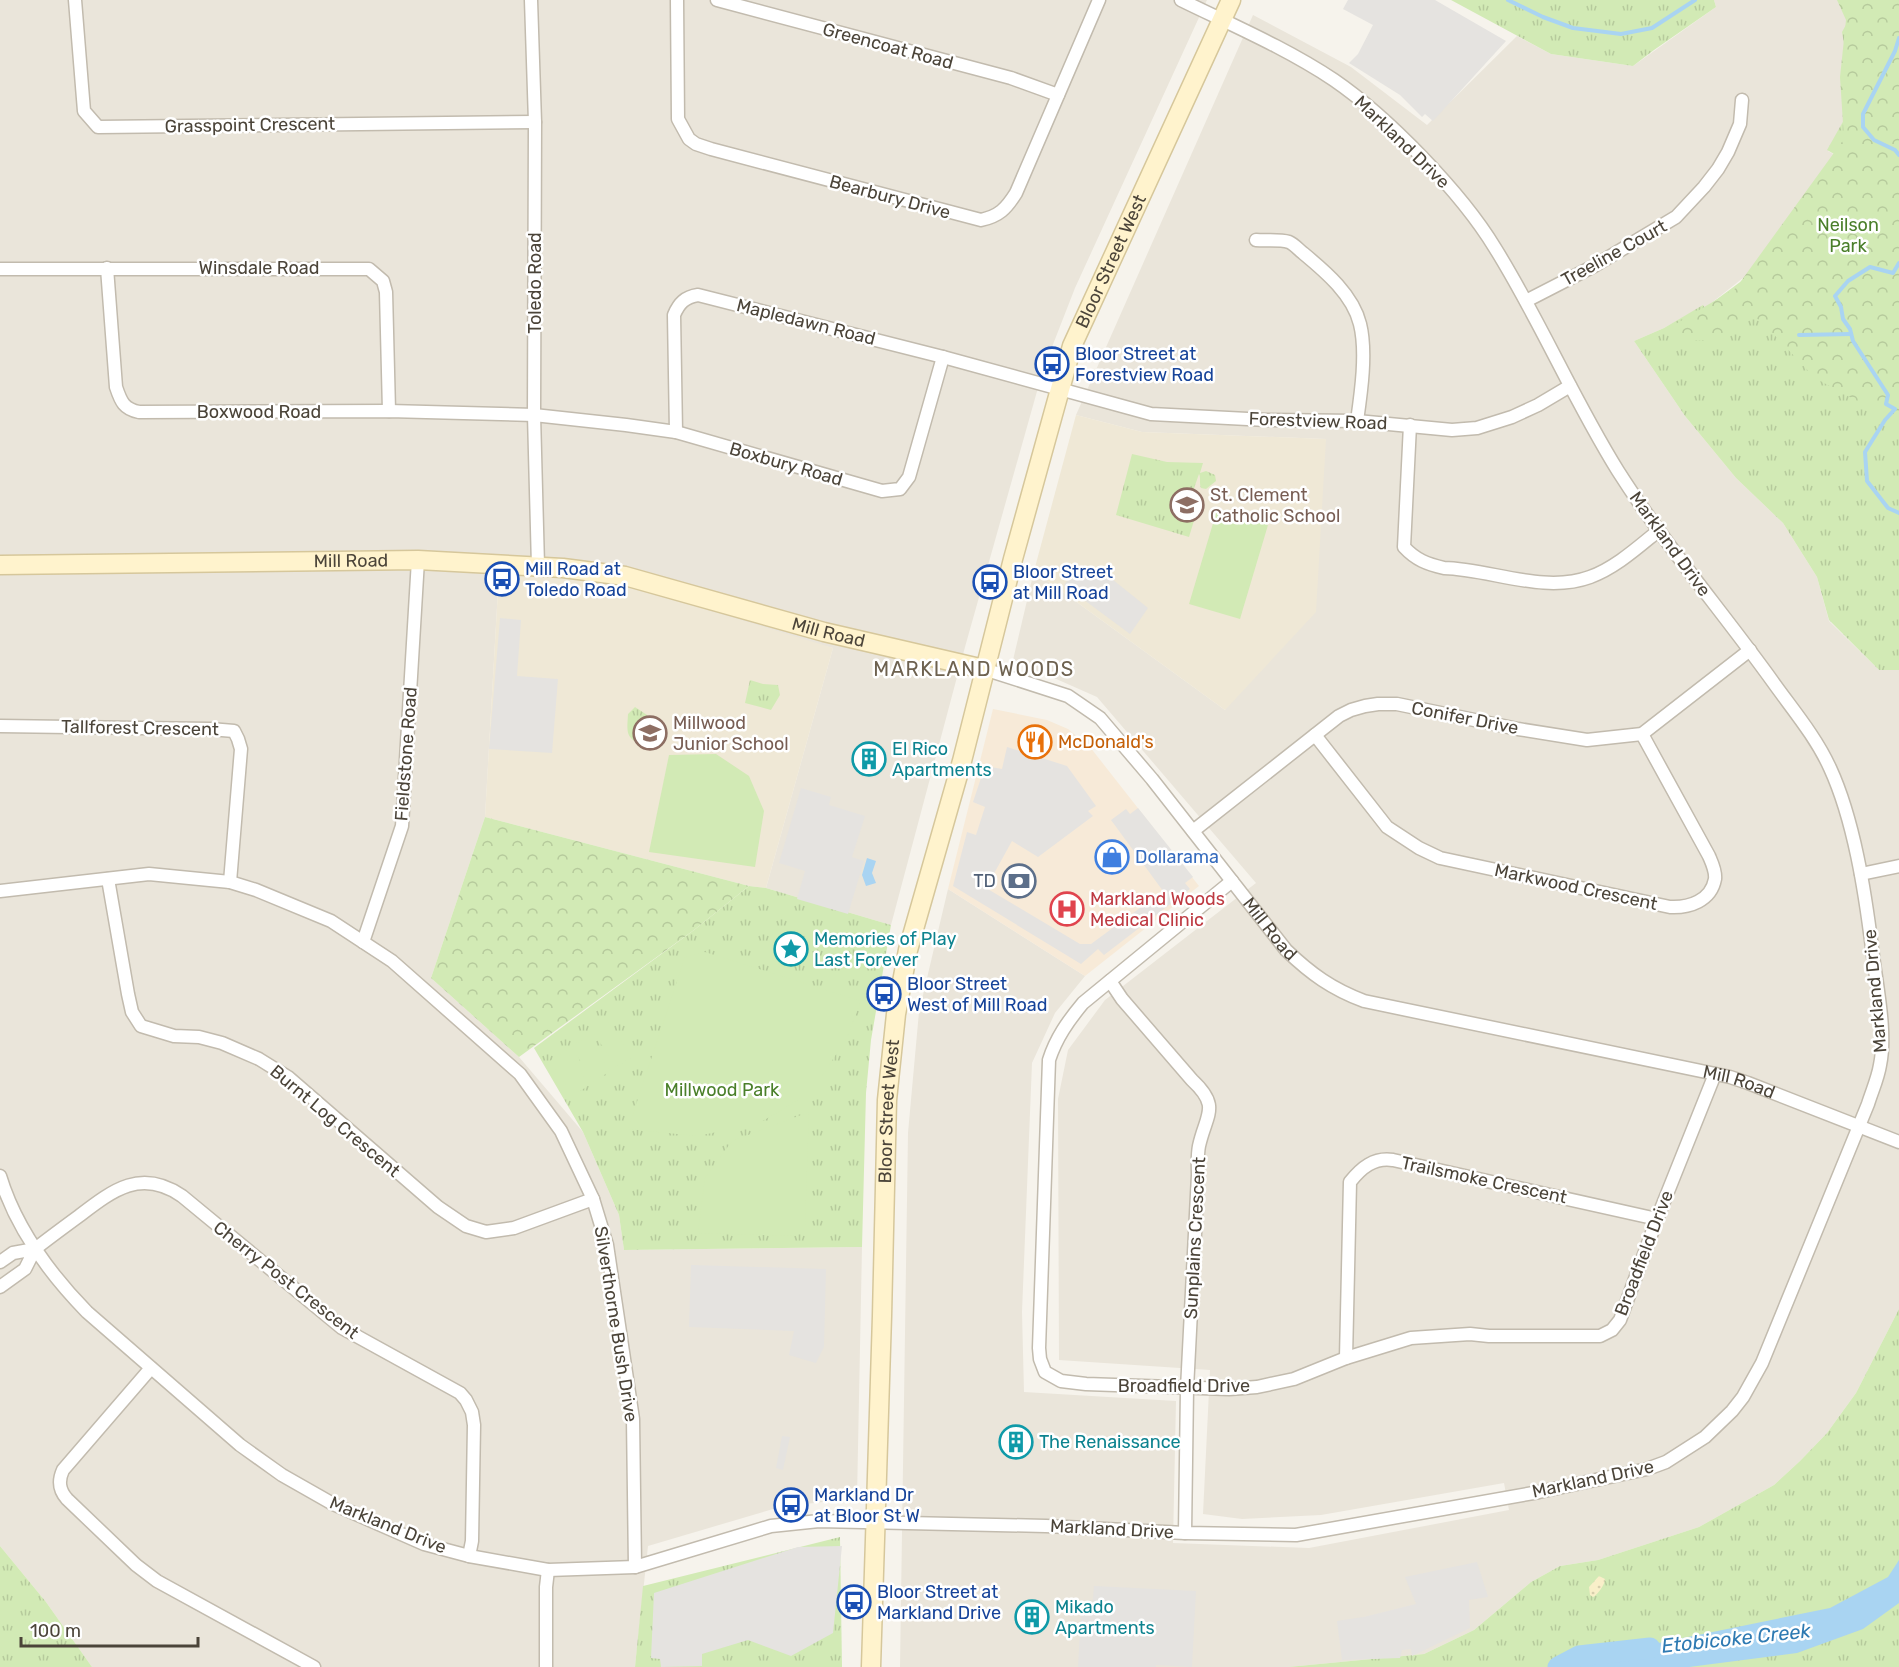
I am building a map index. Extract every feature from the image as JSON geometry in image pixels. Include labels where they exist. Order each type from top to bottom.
[{"type":"main road","name":"Bloor Street West","points":[[871,1667],[887,1100],[893,1036],[908,950],[962,761],[984,669],[1072,346],[1231,0]]},
{"type":"main road","name":"Mill Road","points":[[0,565],[418,560],[538,566],[625,576],[824,632],[984,669]]},
{"type":"street","name":"Grasspoint Crescent","points":[[75,0],[84,111],[98,127],[535,122]]},
{"type":"street","name":"Toledo Road","points":[[531,0],[535,122],[534,415],[538,566]]},
{"type":"street","name":"Bearbury Drive","points":[[677,0],[678,119],[689,139],[711,149],[981,220],[998,216],[1010,202],[1099,0]]},
{"type":"street","name":"Greencoat Road","points":[[717,0],[1011,78],[1058,95]]},
{"type":"street","name":"Markland Drive","points":[[0,1176],[16,1218],[35,1250],[80,1305],[240,1445],[282,1475],[333,1504],[424,1544],[469,1556],[548,1570],[634,1567],[786,1523],[838,1520],[1185,1533],[1296,1534],[1539,1492],[1647,1469],[1681,1454],[1705,1437],[1743,1397],[1762,1362],[1859,1127],[1881,1064],[1882,1034],[1868,912],[1846,815],[1830,766],[1814,738],[1750,650],[1658,531],[1588,420],[1526,301],[1496,249],[1468,208],[1423,157],[1386,121],[1332,79],[1278,48],[1181,0]]},
{"type":"street","name":"Treeline Court","points":[[1526,301],[1594,266],[1676,217],[1704,187],[1728,152],[1740,124],[1742,100]]},
{"type":"street","points":[[1256,240],[1290,242],[1324,271],[1344,293],[1356,311],[1361,326],[1362,349],[1357,421]]},
{"type":"street","name":"Boxwood Road","points":[[107,268],[116,387],[119,398],[130,410],[140,412],[389,411],[534,415]]},
{"type":"street","name":"Winsdale Road","points":[[0,269],[369,269],[383,281],[386,292],[389,411]]},
{"type":"street","name":"Mapledawn Road","points":[[676,432],[674,315],[677,307],[690,296],[698,295],[1060,389]]},
{"type":"street","name":"Boxbury Road","points":[[534,415],[676,432],[868,488],[882,491],[895,490],[903,485],[912,468],[943,357]]},
{"type":"street","name":"Forestview Road","points":[[1060,389],[1151,414],[1267,420],[1357,421],[1452,430],[1477,428],[1512,417],[1570,386]]},
{"type":"street","points":[[1410,426],[1404,547],[1414,557],[1428,564],[1552,583],[1572,582],[1590,577],[1608,568],[1658,531]]},
{"type":"street","name":"Fieldstone Road","points":[[363,942],[402,826],[418,560]]},
{"type":"street","points":[[1642,734],[1750,650]]},
{"type":"street","name":"Mill Road","points":[[984,669],[1068,696],[1100,718],[1193,831],[1286,950],[1323,982],[1346,994],[1364,1001],[1715,1074],[1748,1083],[1899,1142]]},
{"type":"street","name":"Conifer Drive","points":[[1193,831],[1339,716],[1351,710],[1378,704],[1397,704],[1518,729],[1587,740],[1642,734]]},
{"type":"street","name":"Tallforest Crescent","points":[[0,726],[234,731],[240,748],[230,882]]},
{"type":"street","name":"Markwood Crescent","points":[[1315,735],[1387,827],[1411,844],[1440,858],[1670,907],[1697,904],[1708,893],[1715,880],[1714,868],[1710,856],[1642,734]]},
{"type":"street","points":[[1861,874],[1899,866]]},
{"type":"street","name":"Silverthorne Bush Drive","points":[[0,891],[148,874],[230,882],[256,890],[331,921],[392,961],[520,1074],[561,1131],[593,1199],[607,1245],[633,1419],[634,1567]]},
{"type":"street","name":"Burnt Log Crescent","points":[[108,879],[132,1012],[141,1026],[174,1036],[199,1037],[222,1042],[259,1059],[288,1077],[438,1207],[466,1226],[486,1232],[513,1228],[593,1199]]},
{"type":"street","name":"Broadfield Drive","points":[[1232,881],[1083,1003],[1070,1018],[1055,1043],[1049,1060],[1040,1359],[1045,1372],[1061,1381],[1187,1389],[1257,1387],[1294,1379],[1346,1358],[1411,1338],[1451,1334],[1600,1336],[1612,1330],[1620,1320],[1657,1219],[1715,1074]]},
{"type":"street","name":"Sunplains Crescent","points":[[1110,981],[1122,999],[1203,1090],[1210,1112],[1199,1146],[1198,1161],[1187,1389],[1185,1533]]},
{"type":"street","name":"Trailsmoke Crescent","points":[[1346,1358],[1350,1182],[1357,1173],[1376,1160],[1382,1158],[1393,1160],[1657,1219]]},
{"type":"street","name":"Cherry Post Crescent","points":[[35,1250],[120,1187],[144,1183],[157,1184],[170,1188],[182,1196],[334,1322],[368,1344],[453,1389],[466,1400],[472,1412],[474,1425],[472,1541],[469,1556]]},
{"type":"street","points":[[0,1262],[13,1252],[35,1250]]},
{"type":"street","points":[[0,1287],[25,1269],[35,1250]]},
{"type":"street","points":[[151,1368],[63,1470],[60,1479],[62,1492],[136,1565],[157,1581],[314,1667]]},
{"type":"street","points":[[546,1667],[548,1570]]},
{"type":"shaded area","points":[[0,0],[1207,0],[1075,288],[1043,370],[965,647],[891,925],[766,888],[833,648],[499,572],[485,817],[431,978],[519,1057],[583,1132],[619,1215],[624,1250],[862,1247],[857,1498],[780,1507],[648,1546],[635,1667],[92,1667],[46,1602],[0,1546]]},
{"type":"shaded area","points":[[1348,0],[1435,0],[1506,41],[1433,121],[1425,114],[1422,117],[1400,95],[1349,63],[1358,54],[1373,25],[1343,9]]},
{"type":"shaded area","points":[[1714,0],[1859,0],[1854,101],[1828,151],[1835,155],[1772,255],[1705,308],[1703,306],[1664,328],[1634,341],[1685,416],[1736,478],[1783,523],[1817,577],[1829,621],[1879,670],[1899,670],[1899,1309],[1856,1393],[1827,1433],[1774,1485],[1699,1527],[1598,1560],[1560,1566],[1531,1582],[1474,1630],[1424,1654],[1288,1667],[900,1667],[908,1133],[919,1012],[948,889],[1085,976],[1055,1013],[1032,1063],[1022,1312],[1024,1392],[1176,1401],[1173,1543],[1309,1548],[1509,1510],[1504,1483],[1321,1515],[1242,1519],[1203,1514],[1210,1370],[1059,1360],[1058,1099],[1068,1050],[1105,1000],[1256,883],[1097,697],[1013,660],[1034,571],[1225,710],[1326,439],[1142,432],[1076,415],[1253,15],[1351,67],[1427,125],[1517,36],[1551,54],[1633,66],[1716,7]]},
{"type":"shaded area","name":"St. Clement Catholic School","points":[[1076,415],[1142,432],[1326,439],[1316,612],[1225,710],[1034,571]]},
{"type":"shaded area","points":[[1075,571],[1112,579],[1148,608],[1130,634],[1064,585]]},
{"type":"shaded area","name":"Millwood Junior School","points":[[499,572],[620,583],[833,648],[766,888],[749,886],[485,817]]},
{"type":"shaded area","points":[[500,618],[521,620],[517,676],[558,679],[552,753],[489,749]]},
{"type":"shaded area","name":"MARKLAND WOODS","points":[[993,709],[1047,720],[1068,729],[1090,747],[1199,886],[1085,976],[948,889]]},
{"type":"shaded area","points":[[1007,747],[1067,766],[1096,806],[1088,811],[1093,816],[1038,857],[1012,841],[986,888],[1080,944],[1091,944],[1163,891],[1111,820],[1126,809],[1130,814],[1138,808],[1193,877],[1185,883],[1190,889],[1104,955],[1098,949],[1081,964],[953,886],[967,832],[976,835],[985,807],[973,802],[985,766],[1002,769]]},
{"type":"shaded area","points":[[801,788],[831,797],[829,805],[865,816],[852,857],[864,861],[848,914],[797,899],[805,871],[779,863]]},
{"type":"shaded area","points":[[691,1265],[826,1269],[824,1347],[816,1363],[789,1355],[794,1331],[689,1327]]},
{"type":"shaded area","points":[[782,1436],[790,1437],[783,1470],[776,1468]]},
{"type":"shaded area","points":[[842,1546],[833,1633],[791,1656],[748,1640],[702,1654],[702,1666],[661,1667],[660,1659],[651,1658],[654,1593],[798,1547]]},
{"type":"shaded area","points":[[1477,1562],[1488,1597],[1469,1600],[1470,1628],[1412,1656],[1411,1649],[1402,1650],[1400,1658],[1342,1660],[1337,1621],[1416,1604],[1405,1577]]},
{"type":"shaded area","points":[[1094,1586],[1196,1591],[1192,1667],[1156,1665],[1156,1667],[1078,1667],[1081,1612],[1092,1613]]},
{"type":"green space","points":[[1451,0],[1714,0],[1716,7],[1633,66],[1551,54]]},
{"type":"green space","name":"Neilson Park","points":[[1837,0],[1899,0],[1899,424],[1815,378],[1761,321],[1750,315],[1720,334],[1702,340],[1692,340],[1681,336],[1669,328],[1736,288],[1844,139],[1840,77],[1846,20]]},
{"type":"green space","name":"Neilson Park","points":[[1899,0],[1899,670],[1879,670],[1829,620],[1817,577],[1783,523],[1736,478],[1685,416],[1634,341],[1664,328],[1703,305],[1705,308],[1774,257],[1834,154],[1827,150],[1854,102],[1842,32],[1859,1]]},
{"type":"green space","points":[[1132,454],[1167,462],[1203,463],[1200,473],[1206,471],[1215,475],[1216,481],[1206,489],[1201,488],[1199,474],[1186,511],[1196,514],[1189,537],[1116,515]]},
{"type":"green space","points":[[1217,510],[1268,525],[1240,619],[1189,604]]},
{"type":"green space","points":[[750,680],[778,685],[780,695],[771,710],[745,703]]},
{"type":"green space","points":[[635,707],[647,715],[657,733],[653,742],[644,745],[633,740],[628,734],[628,714]]},
{"type":"green space","points":[[716,754],[749,776],[764,811],[755,867],[649,852],[669,755]]},
{"type":"green space","points":[[485,817],[749,886],[694,930],[519,1057],[431,978]]},
{"type":"green space","name":"Millwood Park","points":[[749,886],[766,888],[891,925],[871,1040],[866,1093],[862,1247],[624,1250],[619,1215],[583,1132],[534,1048],[694,930]]},
{"type":"green space","points":[[705,952],[861,1001],[847,1037],[821,1078],[802,1097],[757,1124],[697,1136],[628,1129],[685,957]]},
{"type":"green space","points":[[608,1022],[632,1057],[616,1067],[593,1032]]},
{"type":"green space","points":[[587,1036],[610,1071],[594,1082],[571,1047]]},
{"type":"green space","points":[[566,1050],[589,1085],[573,1096],[550,1061]]},
{"type":"green space","points":[[809,1112],[805,1226],[795,1236],[698,1233],[705,1178],[732,1141]]},
{"type":"green space","points":[[1899,1309],[1899,1667],[1288,1667],[1424,1654],[1474,1630],[1531,1582],[1560,1566],[1598,1560],[1699,1527],[1774,1485],[1827,1433],[1856,1393]]},
{"type":"green space","points":[[840,1537],[842,1667],[635,1667],[643,1586]]},
{"type":"green space","points":[[0,1546],[46,1602],[92,1667],[0,1667]]},
{"type":"sand","points":[[1599,1576],[1605,1581],[1593,1597],[1590,1595],[1589,1587]]},
{"type":"water","points":[[867,858],[876,861],[872,873],[876,883],[866,886],[862,875]]},
{"type":"water","name":"Etobicoke Creek","points":[[1899,1560],[1899,1603],[1863,1629],[1797,1653],[1689,1667],[1564,1667],[1590,1657],[1830,1608],[1888,1577]]},
{"type":"waterway","points":[[1508,0],[1573,28],[1621,34],[1652,28],[1695,0]]},
{"type":"waterway","points":[[1899,38],[1895,51],[1863,114],[1863,127],[1874,140],[1895,150],[1899,155]]},
{"type":"waterway","points":[[1899,263],[1893,273],[1870,267],[1848,281],[1835,296],[1853,341],[1888,395],[1886,404],[1895,409],[1885,420],[1865,452],[1867,481],[1888,508],[1899,513]]},
{"type":"waterway","points":[[1799,335],[1851,334]]},
{"type":"waterway","name":"Etobicoke Creek","points":[[1558,1667],[1579,1656],[1650,1648]]},
{"type":"place","name":"Bloor Street at Forestview Road","points":[[1052,364]]},
{"type":"place","name":"St. Clement Catholic School","points":[[1187,505]]},
{"type":"place","name":"Mill Road at Toledo Road","points":[[502,579]]},
{"type":"place","name":"Bloor Street at Mill Road","points":[[990,582]]},
{"type":"place","name":"Millwood Junior School","points":[[650,733]]},
{"type":"place","name":"McDonald's","points":[[1035,742]]},
{"type":"place","name":"El Rico Apartments","points":[[869,759]]},
{"type":"place","name":"Dollarama","points":[[1112,857]]},
{"type":"place","name":"TD","points":[[1019,881]]},
{"type":"place","name":"Markland Woods Medical Clinic","points":[[1067,909]]},
{"type":"place","name":"Memories of Play Last Forever","points":[[791,949]]},
{"type":"place","name":"Bloor Street West of Mill Road","points":[[884,994]]},
{"type":"place","name":"The Renaissance","points":[[1016,1442]]},
{"type":"place","name":"Markland Dr at Bloor St W","points":[[791,1505]]},
{"type":"place","name":"Bloor Street at Markland Drive","points":[[854,1602]]},
{"type":"place","name":"Mikado Apartments","points":[[1032,1617]]},
{"type":"district","name":"MARKLAND WOODS","points":[[974,669]]}]
